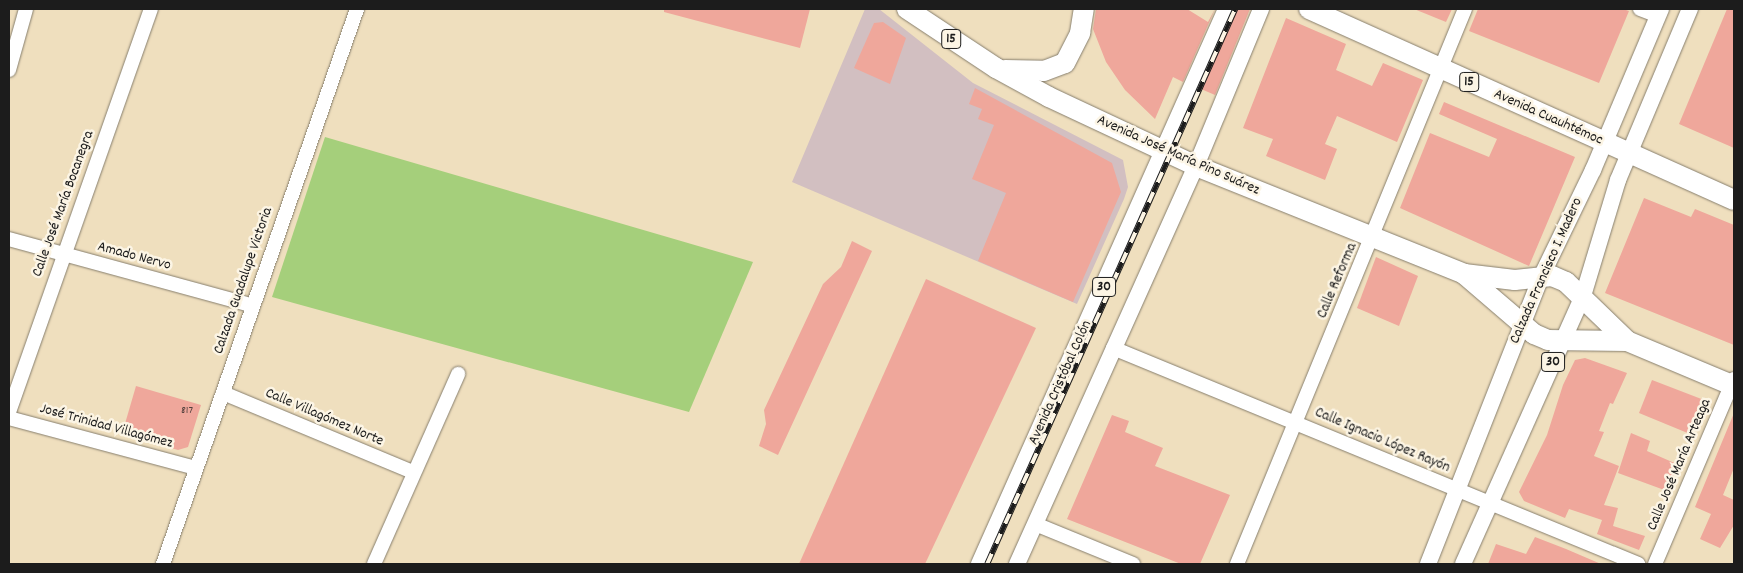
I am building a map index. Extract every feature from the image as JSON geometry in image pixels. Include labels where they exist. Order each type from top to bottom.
[{"type":"highway","name":"Avenida José María Pino Suárez","points":[[907,9],[996,68],[1164,152],[1196,166],[1464,274],[1515,280],[1552,276],[1566,282],[1627,341]]},
{"type":"highway","points":[[996,68],[1044,71],[1065,63],[1080,33],[1084,9]]},
{"type":"highway","name":"Avenida Cuauhtémoc","points":[[1309,9],[1734,200]]},
{"type":"highway","name":"Avenida José María Pino Suárez","points":[[1464,274],[1521,325],[1548,340],[1627,341],[1733,384]]},
{"type":"main road","name":"Avenida Cristóbal Colón","points":[[979,564],[1226,9]]},
{"type":"main road","name":"30","points":[[1016,564],[1196,166],[1261,9]]},
{"type":"main road","name":"Calzada Francisco I. Madero","points":[[1462,564],[1564,340],[1582,296],[1629,154],[1690,9]]},
{"type":"main road","name":"Calzada Francisco I. Madero","points":[[1428,564],[1459,491],[1521,325],[1541,277],[1604,143],[1660,12]]},
{"type":"street","points":[[9,70],[26,9]]},
{"type":"street","name":"Calle José María Bocanegra","points":[[9,412],[151,9]]},
{"type":"street","name":"Calzada Guadalupe Victoria","points":[[163,564],[195,468],[223,393],[251,304],[357,9]]},
{"type":"street","name":"Calle Reforma","points":[[1237,564],[1373,238],[1465,9]]},
{"type":"street","points":[[1640,9],[1660,12]]},
{"type":"street","name":"Amado Nervo","points":[[9,239],[251,304]]},
{"type":"street","name":"Calle Ignacio López Rayón","points":[[1113,348],[1638,564]]},
{"type":"street","points":[[374,564],[413,472],[458,374]]},
{"type":"street","name":"Calle José María Arteaga","points":[[1655,564],[1733,384]]},
{"type":"street","name":"Calle Villagómez Norte","points":[[223,393],[413,472]]},
{"type":"street","name":"José Trinidad Villagómez","points":[[9,418],[195,468]]},
{"type":"street","points":[[1035,524],[1133,564]]},
{"type":"shaded area","points":[[865,9],[879,9],[973,83],[1123,160],[1128,187],[1077,304],[792,182]]},
{"type":"green space","points":[[325,137],[753,262],[689,412],[272,297]]},
{"type":"building","points":[[664,9],[810,9],[800,48],[664,12]]},
{"type":"building","points":[[1096,9],[1187,9],[1208,22],[1215,9],[1183,82],[1173,77],[1155,119],[1125,90],[1106,62],[1093,29]]},
{"type":"building","points":[[1236,9],[1250,9],[1215,95],[1201,89]]},
{"type":"building","points":[[1414,9],[1452,9],[1446,22]]},
{"type":"building","points":[[1478,9],[1623,9],[1629,11],[1599,83],[1469,31]]},
{"type":"building","points":[[1727,9],[1734,9],[1734,148],[1679,124]]},
{"type":"building","points":[[1286,18],[1346,44],[1336,70],[1372,86],[1383,63],[1423,80],[1397,142],[1337,116],[1325,144],[1337,149],[1325,180],[1266,156],[1273,139],[1243,128]]},
{"type":"building","points":[[883,22],[906,38],[890,84],[854,68],[874,23]]},
{"type":"building","points":[[975,88],[1112,163],[1121,192],[1073,302],[978,261],[1006,193],[972,179],[994,125],[978,119],[982,109],[969,104]]},
{"type":"building","points":[[1444,102],[1575,157],[1529,266],[1400,208],[1430,133],[1489,157],[1497,139],[1439,114]]},
{"type":"building","points":[[1644,198],[1691,217],[1695,209],[1734,225],[1734,345],[1605,293]]},
{"type":"building","points":[[852,241],[872,251],[778,455],[759,446],[766,424],[764,410],[823,284],[841,267]]},
{"type":"building","points":[[1376,257],[1418,276],[1399,326],[1357,308]]},
{"type":"building","points":[[926,279],[1036,328],[925,564],[799,564]]},
{"type":"building","points":[[1585,358],[1627,373],[1613,404],[1610,403],[1599,431],[1604,432],[1594,456],[1619,466],[1604,505],[1618,508],[1613,526],[1645,536],[1639,550],[1597,534],[1602,520],[1569,509],[1565,518],[1524,501],[1519,492],[1547,435],[1563,385],[1575,360]]},
{"type":"building","points":[[1652,380],[1704,400],[1690,434],[1639,413]]},
{"type":"building","points":[[136,386],[201,405],[188,447],[178,450],[122,434]]},
{"type":"building","points":[[1734,413],[1734,468],[1723,495],[1734,500],[1734,525],[1720,548],[1700,539],[1711,514],[1695,507]]},
{"type":"building","points":[[1112,415],[1129,421],[1125,432],[1163,448],[1155,466],[1230,495],[1200,564],[1181,564],[1067,519]]},
{"type":"building","points":[[1631,433],[1650,441],[1647,451],[1679,465],[1667,491],[1618,473]]},
{"type":"building","points":[[1535,537],[1601,564],[1488,564],[1496,544],[1526,554]]},
{"type":"railway","points":[[987,564],[1235,9]]}]
